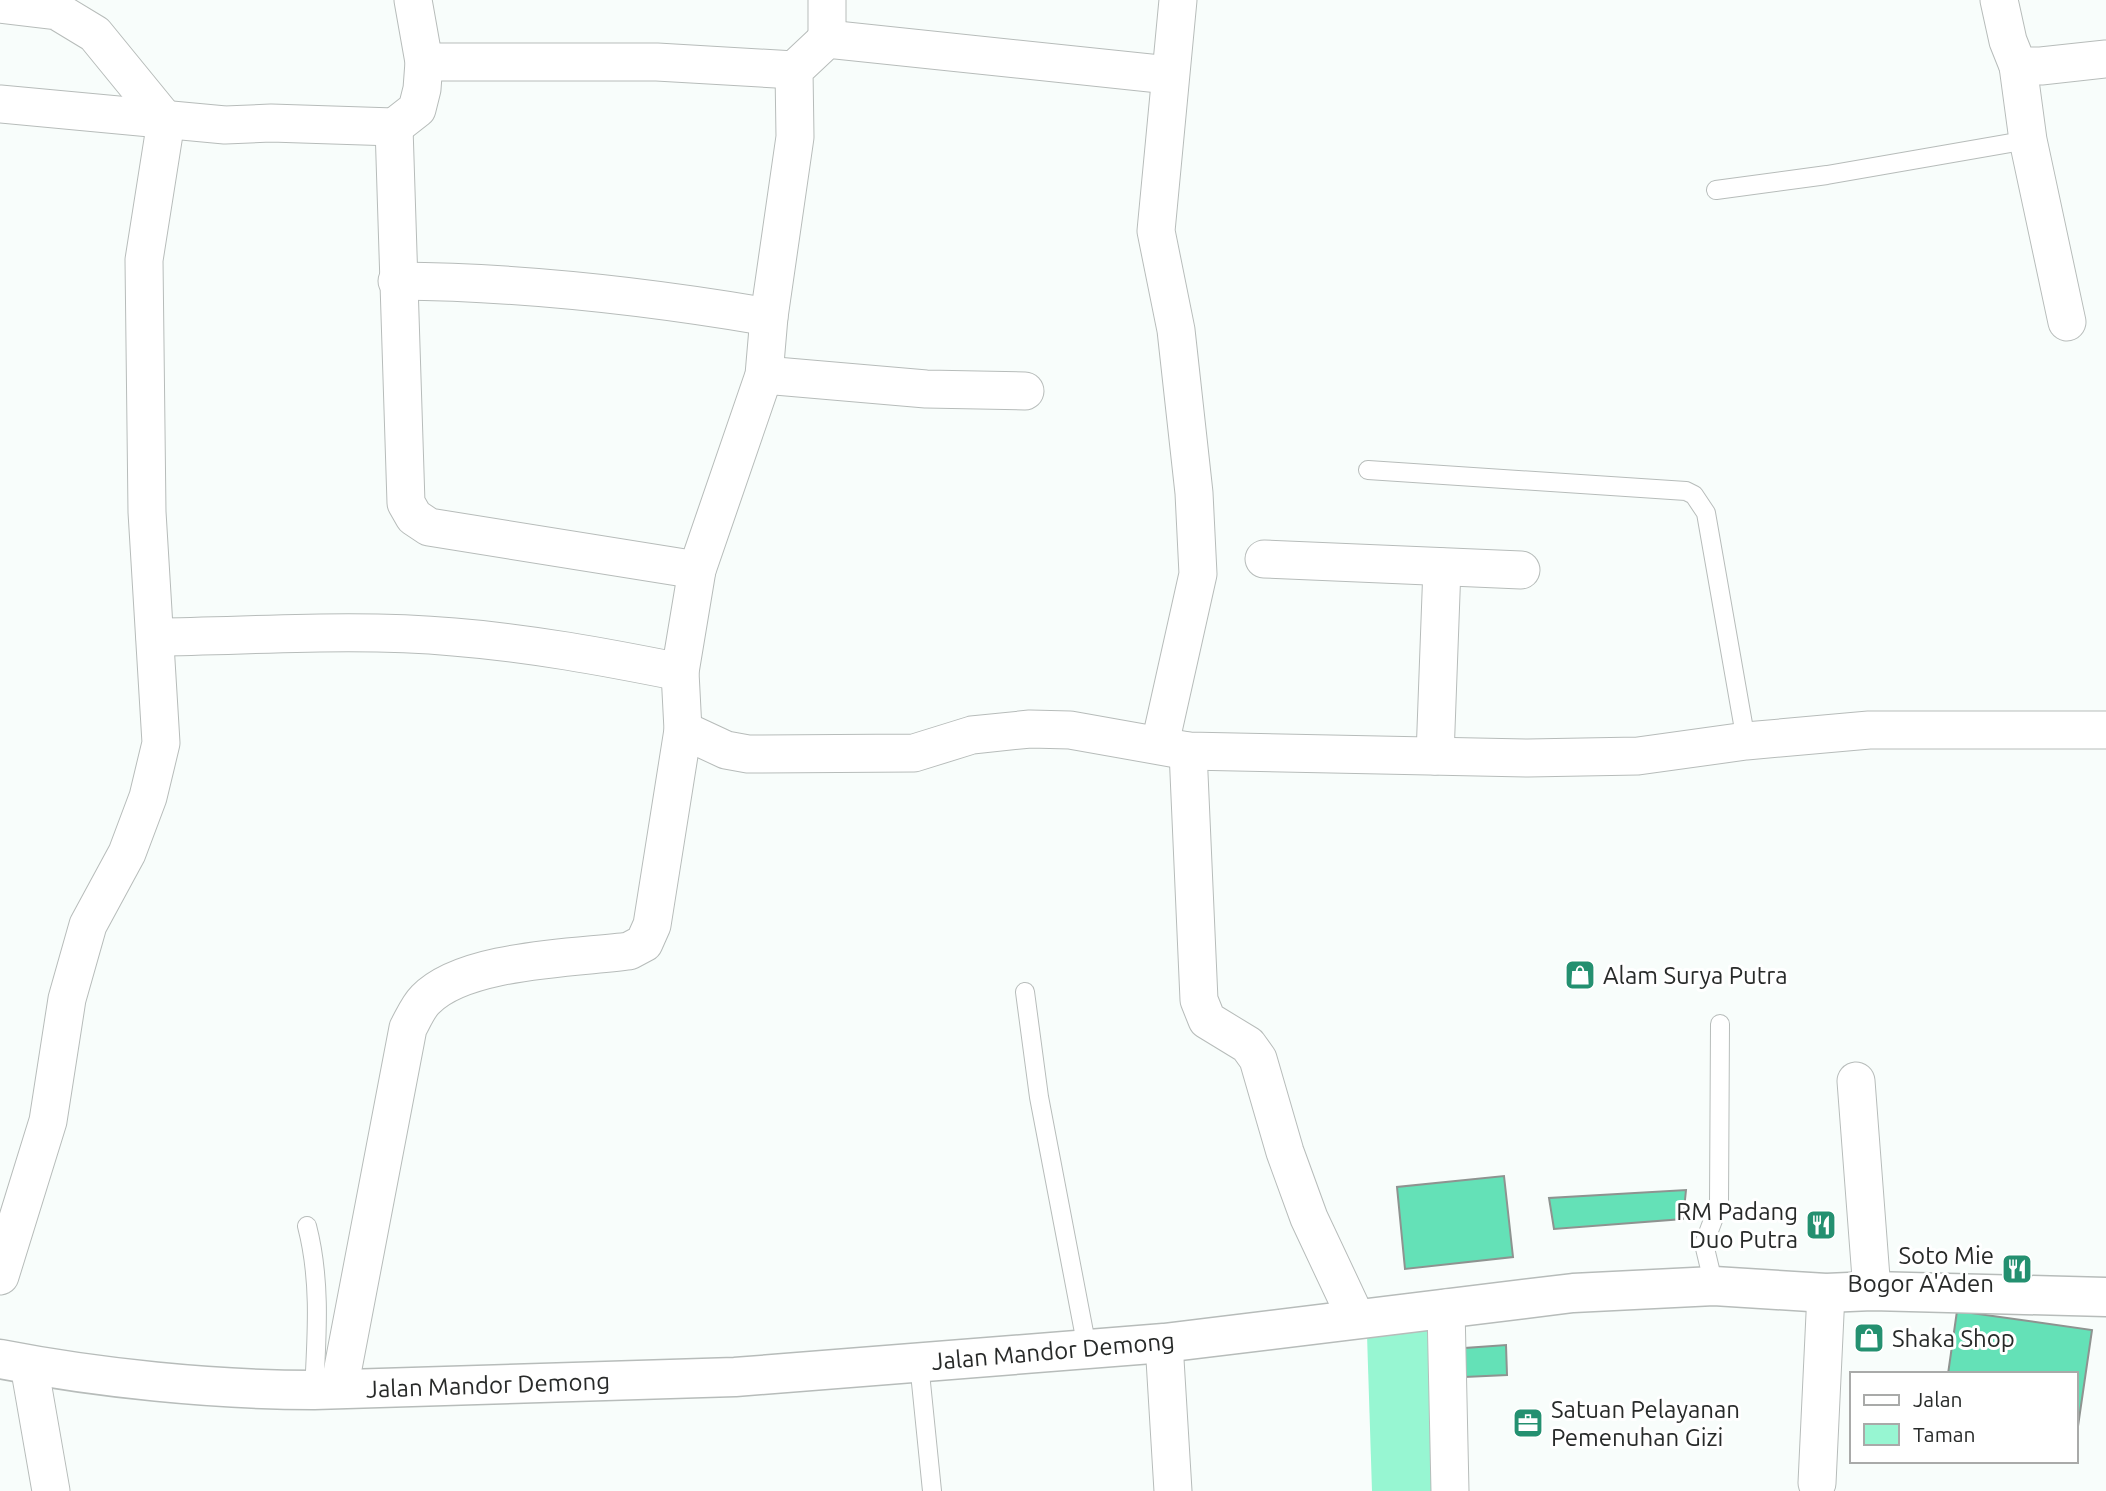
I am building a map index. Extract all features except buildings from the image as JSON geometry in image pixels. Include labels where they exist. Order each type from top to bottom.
[{"type":"main road","name":"Jalan Mandor Demong","points":[[15,1362],[269,1390],[327,1390],[735,1377],[919,1363],[1164,1343],[1573,1293],[1714,1286],[1826,1293],[1872,1291],[2106,1297]]},
{"type":"street","points":[[0,104],[166,121],[394,127],[416,109],[424,62],[413,0]]},
{"type":"street","points":[[424,62],[657,62],[794,70],[827,39],[827,0]]},
{"type":"street","points":[[1178,0],[1156,231],[1176,330],[1194,493],[1199,574],[1174,748],[1199,1000],[1207,1020],[1248,1045],[1258,1059],[1264,1086],[1301,1196],[1356,1318]]},
{"type":"street","points":[[1999,0],[2008,41],[2018,66],[2028,140],[2067,322]]},
{"type":"street","points":[[0,4],[57,11],[95,34],[166,121],[144,260],[147,512],[161,743],[148,797],[127,853],[88,925],[66,999],[48,1121],[0,1276]]},
{"type":"street","points":[[827,39],[1169,75]]},
{"type":"street","points":[[2018,66],[2106,59]]},
{"type":"street","points":[[327,1390],[408,1028],[425,999],[457,979],[487,968],[629,951],[644,943],[652,925],[683,730],[680,671],[697,570],[764,375],[769,317],[795,136],[794,70]]},
{"type":"street","points":[[394,127],[406,503],[414,517],[429,527],[697,570]]},
{"type":"street","points":[[397,281],[468,281],[686,303],[769,317]]},
{"type":"street","points":[[764,375],[926,389],[1025,391]]},
{"type":"street","points":[[1264,559],[1521,570]]},
{"type":"street","points":[[1435,756],[1442,567]]},
{"type":"street","points":[[155,637],[270,633],[452,636],[586,653],[680,671]]},
{"type":"street","points":[[683,730],[726,750],[748,754],[914,753],[972,735],[1030,729],[1070,730],[1174,748],[1435,756],[1638,756],[1746,741],[1869,730],[2106,730]]},
{"type":"street","points":[[1856,1081],[1872,1291]]},
{"type":"street","points":[[1817,1483],[1826,1293]]},
{"type":"street","points":[[1446,1308],[1450,1491]]},
{"type":"street","points":[[1164,1343],[1173,1491]]},
{"type":"street","points":[[15,1362],[51,1491]]},
{"type":"lane","points":[[1716,190],[1827,175],[2028,140]]},
{"type":"lane","points":[[1368,470],[1686,491],[1694,495],[1706,513],[1746,741]]},
{"type":"lane","points":[[1025,992],[1039,1097],[1087,1348]]},
{"type":"lane","points":[[1714,1286],[1704,1244],[1719,1204],[1720,1024]]},
{"type":"lane","points":[[307,1226],[314,1255],[318,1320],[327,1390]]},
{"type":"lane","points":[[919,1363],[932,1491]]},
{"type":"green space","points":[[1434,1324],[1438,1491],[1372,1491],[1367,1335]]},
{"type":"place","name":"Alam Surya Putra","points":[[1580,975]]},
{"type":"place","name":"RM Padang Duo Putra","points":[[1821,1225]]},
{"type":"place","name":"Soto Mie Bogor A'Aden","points":[[2017,1269]]},
{"type":"place","name":"Shaka Shop","points":[[1869,1338]]},
{"type":"place","name":"Satuan Pelayanan Pemenuhan Gizi","points":[[1528,1423]]}]
